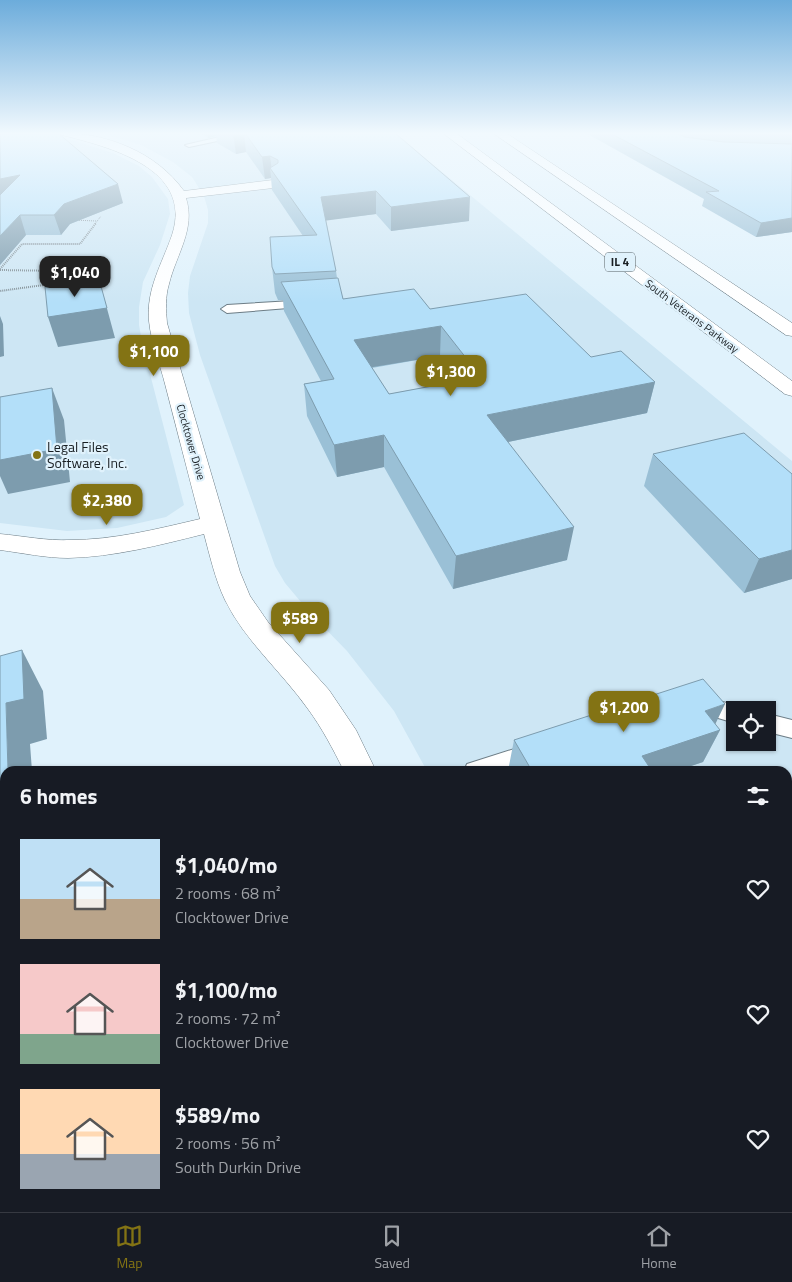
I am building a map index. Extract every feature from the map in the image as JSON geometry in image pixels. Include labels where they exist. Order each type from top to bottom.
[{"type":"main road","points":[[177,190],[180,195],[226,190]]},
{"type":"main road","name":"South Veterans Parkway","points":[[524,190],[792,390]]},
{"type":"main road","points":[[582,190],[792,331]]},
{"type":"main road","name":"Clocktower Drive","points":[[180,195],[183,218],[180,232],[160,280],[157,308],[158,324],[227,572],[238,599],[258,629],[318,699],[345,740],[358,766]]},
{"type":"main road","points":[[0,542],[67,549],[91,548],[121,544],[214,524]]},
{"type":"lane","points":[[227,309],[326,303]]},
{"type":"lane","points":[[678,705],[688,702],[726,712]]},
{"type":"lane","points":[[776,725],[792,729]]},
{"type":"lane","points":[[490,766],[549,747]]},
{"type":"path","points":[[0,270],[22,244],[80,244],[101,216]]},
{"type":"path","points":[[64,219],[97,221]]},
{"type":"path","points":[[0,270],[60,270],[51,284],[0,291]]},
{"type":"shaded area","points":[[0,190],[161,190],[168,199],[170,214],[160,245],[143,282],[139,307],[139,325],[184,505],[166,517],[117,528],[67,531],[0,523]]},
{"type":"shaded area","points":[[200,190],[463,190],[792,461],[792,766],[424,766],[394,711],[347,651],[311,614],[285,583],[275,566],[200,355],[189,313],[188,293],[190,276],[208,223],[208,210]]},
{"type":"building","points":[[5,190],[103,190],[64,204],[54,215],[20,215],[0,236],[0,195]]},
{"type":"building","points":[[285,190],[461,190],[470,197],[391,207],[376,191],[321,197],[336,271],[275,274],[272,267],[270,237],[317,235]]},
{"type":"building","points":[[716,190],[792,190],[792,218],[761,223],[706,192],[719,191]]},
{"type":"building","points":[[338,278],[343,299],[414,289],[430,309],[526,294],[591,357],[621,351],[655,382],[487,415],[574,527],[456,556],[384,435],[334,445],[304,384],[334,379],[281,282]],"holes":[[[441,326],[481,377],[389,394],[354,340]]]},
{"type":"building","points":[[99,279],[107,308],[48,317],[45,287]]},
{"type":"building","points":[[52,388],[57,449],[0,460],[0,397]]},
{"type":"building","points":[[744,433],[792,474],[792,550],[759,559],[653,454]]},
{"type":"building","points":[[22,650],[24,699],[6,703],[8,766],[0,766],[0,656]]},
{"type":"building","points":[[703,679],[725,704],[705,711],[720,730],[642,756],[649,766],[529,766],[514,740]]},
{"type":"place","name":"Legal Files Software, Inc.","points":[[37,455]]}]
